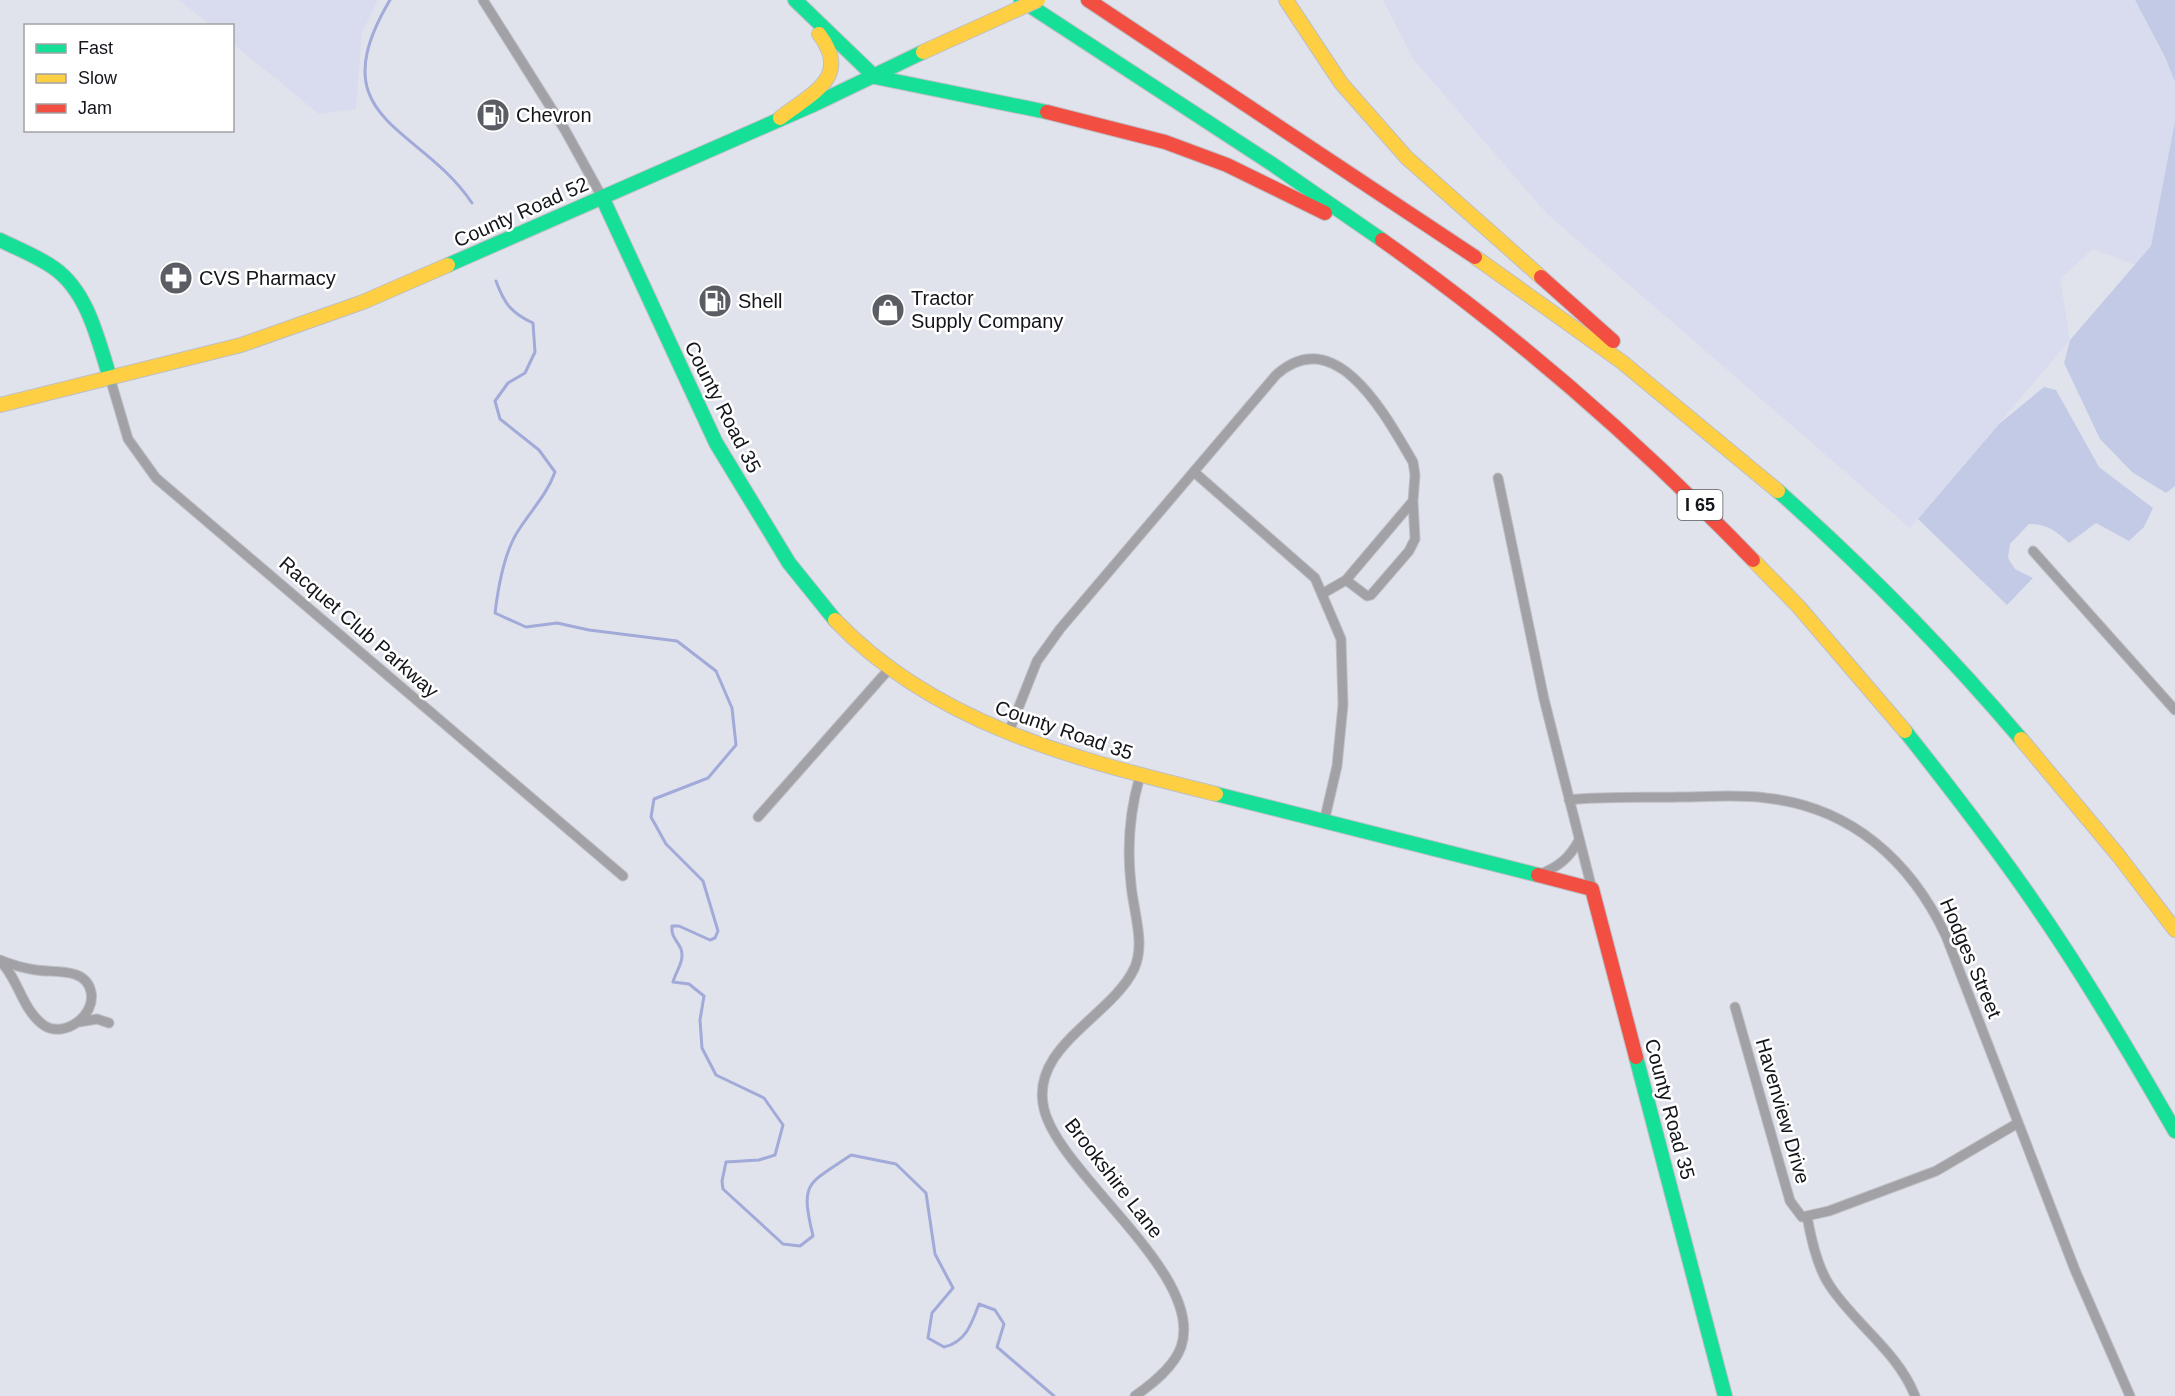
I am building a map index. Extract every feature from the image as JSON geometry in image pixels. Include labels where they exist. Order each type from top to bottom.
[{"type":"main road","points":[[780,118],[832,74],[835,60],[826,41],[787,0]]},
{"type":"main road","points":[[795,0],[875,77],[1077,118],[1185,149],[1256,178],[1323,212],[1444,285]]},
{"type":"main road","name":"I 65","points":[[1022,0],[1358,223],[1444,285],[1573,389],[1679,485],[1803,611],[1875,693],[1963,804],[2018,879],[2104,1008],[2175,1131]]},
{"type":"main road","name":"County Road 52","points":[[0,405],[190,360],[307,324],[421,278],[875,77],[923,52],[1038,0]]},
{"type":"main road","points":[[1088,0],[1537,299],[1659,390],[1761,475]]},
{"type":"main road","points":[[1286,0],[1341,83],[1407,158],[1761,475],[1878,583],[1989,699],[2101,832],[2175,930]]},
{"type":"main road","name":"County Road 35","points":[[602,197],[695,402],[762,522],[795,571],[824,608],[862,647],[890,668],[960,712],[1045,749],[1140,776],[1593,889],[1725,1396]]},
{"type":"main road","points":[[0,240],[32,255],[63,274],[91,317],[110,378]]},
{"type":"street","points":[[483,0],[565,130],[602,197]]},
{"type":"street","points":[[1008,734],[1037,661],[1060,628],[1285,367],[1301,360],[1320,360],[1342,369],[1370,392],[1413,462],[1415,475],[1414,540],[1408,551],[1371,595],[1366,596],[1346,580]]},
{"type":"street","name":"Racquet Club Parkway","points":[[110,378],[128,440],[156,478],[623,876]]},
{"type":"street","points":[[1194,472],[1315,578],[1341,639],[1343,705],[1337,766],[1324,822]]},
{"type":"street","points":[[1498,478],[1544,699],[1593,889]]},
{"type":"street","points":[[1322,594],[1346,580],[1413,501]]},
{"type":"street","points":[[2033,550],[2175,710]]},
{"type":"street","points":[[758,817],[890,668]]},
{"type":"street","name":"Brookshire Lane","points":[[1135,1396],[1156,1379],[1177,1355],[1183,1336],[1180,1310],[1158,1266],[1140,1240],[1056,1136],[1044,1107],[1042,1093],[1046,1073],[1063,1047],[1118,991],[1135,967],[1138,945],[1131,885],[1130,850],[1134,801],[1140,776]]},
{"type":"street","name":"Hodges Street","points":[[1569,800],[1718,796],[1765,797],[1806,805],[1831,814],[1874,839],[1909,875],[1937,917],[2080,1281],[2130,1396]]},
{"type":"street","points":[[1535,875],[1561,864],[1572,854],[1580,840]]},
{"type":"street","points":[[0,961],[37,970],[71,972],[85,980],[91,993],[91,1002],[78,1023]]},
{"type":"street","points":[[0,961],[32,1014],[43,1024],[61,1029],[97,1019],[109,1023]]},
{"type":"street","name":"Havenview Drive","points":[[1735,1007],[1790,1201],[1799,1215],[1807,1216],[1811,1238],[1831,1288],[1887,1352],[1915,1396]]},
{"type":"street","points":[[1807,1216],[1829,1211],[1936,1171],[2018,1123]]},
{"type":"shaded area","points":[[179,0],[378,0],[362,33],[356,109],[319,114],[234,45],[234,24],[209,24]]},
{"type":"shaded area","points":[[1383,0],[2135,0],[2165,57],[2175,82],[2175,121],[2151,246],[2135,265],[2093,249],[2060,279],[2070,340],[1910,528],[1546,213],[1413,59]]},
{"type":"shaded area","points":[[2135,0],[2175,0],[2175,82],[2165,57]]},
{"type":"shaded area","points":[[2175,121],[2175,486],[2166,493],[2132,472],[2100,439],[2064,363],[2070,340],[2151,246]]},
{"type":"shaded area","points":[[2044,387],[2056,390],[2099,467],[2153,508],[2144,527],[2129,541],[2096,523],[2069,543],[2051,529],[2029,524],[2010,544],[2008,558],[2015,569],[2033,578],[2007,605],[1918,519],[1999,424]]},
{"type":"waterway","points":[[390,0],[371,40],[365,72],[370,97],[384,117],[450,177],[472,203]]},
{"type":"waterway","points":[[496,281],[509,306],[533,323],[535,352],[525,373],[508,383],[495,401],[500,419],[539,450],[555,472],[510,547],[500,581],[495,613],[526,627],[557,623],[589,630],[677,641],[716,671],[732,708],[736,745],[708,778],[654,799],[651,817],[666,844],[703,881],[718,931],[715,938],[710,940],[679,926],[672,926],[673,936],[682,953],[673,982],[689,984],[704,996],[700,1020],[702,1048],[716,1075],[764,1098],[783,1125],[775,1155],[759,1160],[726,1162],[722,1181],[723,1189],[783,1244],[800,1246],[813,1236],[807,1204],[808,1194],[816,1179],[851,1155],[896,1164],[926,1193],[935,1254],[953,1288],[932,1313],[928,1338],[944,1347],[952,1344],[967,1331],[979,1304],[995,1310],[1004,1324],[997,1347],[1054,1396]]},
{"type":"traffic: fast","points":[[795,0],[875,77],[1047,112]]},
{"type":"traffic: fast","points":[[1021,0],[1272,164],[1382,240]]},
{"type":"traffic: fast","points":[[448,265],[815,104],[923,52]]},
{"type":"traffic: fast","points":[[602,197],[716,443],[789,563],[835,620]]},
{"type":"traffic: fast","points":[[0,240],[34,256],[66,278],[90,318],[110,378]]},
{"type":"traffic: fast","points":[[1778,491],[1904,611],[2021,739]]},
{"type":"traffic: fast","points":[[1905,731],[1990,841],[2057,937],[2109,1019],[2175,1131]]},
{"type":"traffic: fast","points":[[1216,794],[1538,875]]},
{"type":"traffic: fast","points":[[1636,1057],[1725,1396]]},
{"type":"traffic: slow","points":[[923,52],[1038,0]]},
{"type":"traffic: slow","points":[[1286,0],[1341,83],[1407,158],[1541,277]]},
{"type":"traffic: slow","points":[[780,118],[815,92],[830,73],[831,62],[828,49],[819,34]]},
{"type":"traffic: slow","points":[[1475,257],[1622,362],[1778,491]]},
{"type":"traffic: slow","points":[[0,405],[241,345],[363,302],[448,265]]},
{"type":"traffic: slow","points":[[1753,560],[1798,606],[1905,731]]},
{"type":"traffic: slow","points":[[835,620],[875,657],[918,687],[964,713],[1062,752],[1216,794]]},
{"type":"traffic: slow","points":[[2021,739],[2118,855],[2175,930]]},
{"type":"traffic: jam","points":[[1088,0],[1475,257]]},
{"type":"traffic: jam","points":[[1047,112],[1165,142],[1227,165],[1325,213]]},
{"type":"traffic: jam","points":[[1382,240],[1480,313],[1575,391],[1666,474],[1753,560]]},
{"type":"traffic: jam","points":[[1541,277],[1613,341]]},
{"type":"traffic: jam","points":[[1538,875],[1592,889],[1636,1057]]},
{"type":"place","name":"Chevron","points":[[493,115]]},
{"type":"place","name":"CVS Pharmacy","points":[[176,278]]},
{"type":"place","name":"Shell","points":[[715,301]]},
{"type":"place","name":"Tractor Supply Company","points":[[888,310]]}]
